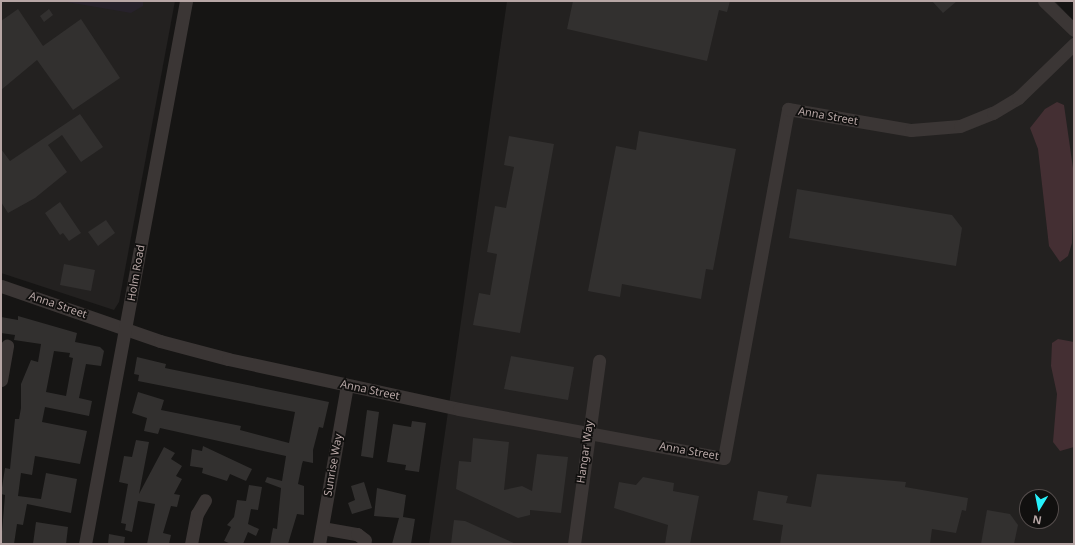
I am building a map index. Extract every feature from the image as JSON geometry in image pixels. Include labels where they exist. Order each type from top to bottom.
[{"type":"street","name":"Holm Road","points":[[85,544],[186,1]]},
{"type":"street","points":[[1044,1],[1074,30]]},
{"type":"street","name":"Anna Street","points":[[1,286],[125,328],[208,354],[347,385],[587,433],[724,458],[788,108],[911,130],[960,126],[1011,103],[1074,44]]},
{"type":"street","points":[[1,380],[7,346]]},
{"type":"street","name":"Hangar Way","points":[[574,544],[587,433],[599,361]]},
{"type":"street","name":"Sunrise Way","points":[[319,544],[347,385]]},
{"type":"street","points":[[192,544],[197,514],[205,500]]},
{"type":"street","points":[[322,528],[357,534],[366,540]]},
{"type":"shaded area","points":[[1,1],[175,1],[119,302],[114,310],[1,273]]},
{"type":"shaded area","points":[[61,1],[143,1],[143,6],[131,13]]},
{"type":"shaded area","points":[[507,1],[1055,1],[1074,22],[1074,544],[429,544]]},
{"type":"shaded area","points":[[1057,102],[1064,105],[1074,175],[1072,243],[1068,256],[1060,262],[1049,246],[1038,149],[1030,128],[1045,109]]},
{"type":"shaded area","points":[[1058,339],[1074,342],[1074,447],[1060,451],[1053,442],[1057,394],[1051,366],[1052,343]]},
{"type":"building","points":[[573,1],[730,1],[727,12],[719,10],[707,61],[567,29]]},
{"type":"building","points":[[932,1],[957,1],[943,13]]},
{"type":"building","points":[[18,9],[43,46],[81,19],[120,78],[73,110],[37,60],[1,90],[1,21]]},
{"type":"building","points":[[49,9],[53,15],[44,22],[40,16]]},
{"type":"building","points":[[80,114],[103,147],[81,162],[62,135],[48,145],[67,172],[35,198],[8,213],[1,202],[1,149],[10,161]]},
{"type":"building","points":[[639,131],[736,149],[713,270],[706,269],[701,299],[622,284],[620,297],[588,291],[616,146],[636,150]]},
{"type":"building","points":[[509,136],[554,144],[520,333],[473,325],[479,293],[490,295],[497,254],[487,252],[495,206],[506,208],[514,167],[504,165]]},
{"type":"building","points":[[797,189],[952,215],[962,228],[956,266],[789,238]]},
{"type":"building","points":[[60,202],[81,233],[69,241],[63,233],[60,235],[45,213]]},
{"type":"building","points":[[106,220],[115,233],[98,246],[88,232]]},
{"type":"building","points":[[64,264],[95,270],[91,291],[60,285]]},
{"type":"building","points":[[18,316],[77,333],[75,342],[100,347],[104,351],[101,366],[86,364],[79,398],[92,401],[89,416],[45,407],[42,422],[87,431],[80,464],[35,456],[32,475],[21,473],[18,496],[41,499],[46,473],[77,479],[71,513],[27,504],[23,525],[17,524],[14,544],[1,544],[5,495],[1,494],[5,468],[10,469],[15,419],[19,419],[21,408],[21,384],[31,360],[38,362],[41,344],[14,340],[15,335],[1,333],[1,317],[18,320]],"holes":[[[54,351],[70,353],[69,357],[73,358],[66,396],[46,392]]]},
{"type":"building","points":[[511,356],[574,367],[568,400],[504,389]]},
{"type":"building","points":[[137,357],[166,364],[165,368],[329,402],[323,428],[319,427],[313,450],[313,463],[303,461],[302,464],[298,484],[304,486],[304,515],[297,514],[288,544],[270,544],[273,528],[277,529],[281,488],[265,482],[267,477],[282,481],[286,456],[160,428],[158,434],[144,431],[147,418],[132,413],[138,392],[164,400],[161,410],[241,426],[240,430],[289,443],[295,412],[138,381],[139,375],[134,374]]},
{"type":"building","points":[[367,410],[379,412],[373,458],[361,456]]},
{"type":"building","points":[[412,421],[426,423],[419,472],[405,470],[406,465],[387,462],[393,424],[411,427]]},
{"type":"building","points":[[473,438],[509,442],[504,490],[522,486],[532,491],[537,454],[568,457],[561,513],[530,510],[530,515],[518,518],[456,489],[459,461],[471,462]]},
{"type":"building","points":[[136,440],[149,442],[139,494],[164,447],[175,453],[171,459],[182,466],[176,476],[182,479],[174,494],[180,495],[177,507],[171,506],[163,533],[171,535],[169,544],[147,544],[155,504],[138,501],[132,532],[125,530],[126,524],[121,523],[128,484],[119,482],[124,456],[132,457]]},
{"type":"building","points":[[203,446],[252,469],[246,481],[230,474],[227,481],[202,473],[203,468],[190,466],[192,449],[202,451]]},
{"type":"building","points":[[817,474],[906,482],[905,487],[968,498],[966,511],[962,510],[956,533],[932,529],[930,544],[780,544],[783,525],[753,520],[758,491],[788,496],[786,503],[811,507]]},
{"type":"building","points":[[643,477],[674,483],[673,491],[699,496],[690,544],[665,544],[668,525],[614,508],[619,482],[636,485]]},
{"type":"building","points":[[364,482],[372,508],[352,514],[348,503],[355,500],[351,486]]},
{"type":"building","points":[[249,485],[262,487],[258,510],[251,509],[248,524],[259,529],[256,536],[248,532],[243,544],[231,544],[224,541],[231,527],[227,525],[234,517],[237,500],[246,501]]},
{"type":"building","points":[[377,488],[406,495],[403,517],[415,519],[411,544],[392,544],[399,518],[374,516]]},
{"type":"building","points":[[987,510],[1010,514],[1018,525],[1014,544],[981,544]]},
{"type":"building","points":[[454,520],[465,521],[516,544],[451,544]]},
{"type":"building","points":[[36,522],[68,527],[66,544],[33,544]]},
{"type":"building","points":[[109,534],[125,537],[124,544],[108,544]]}]
